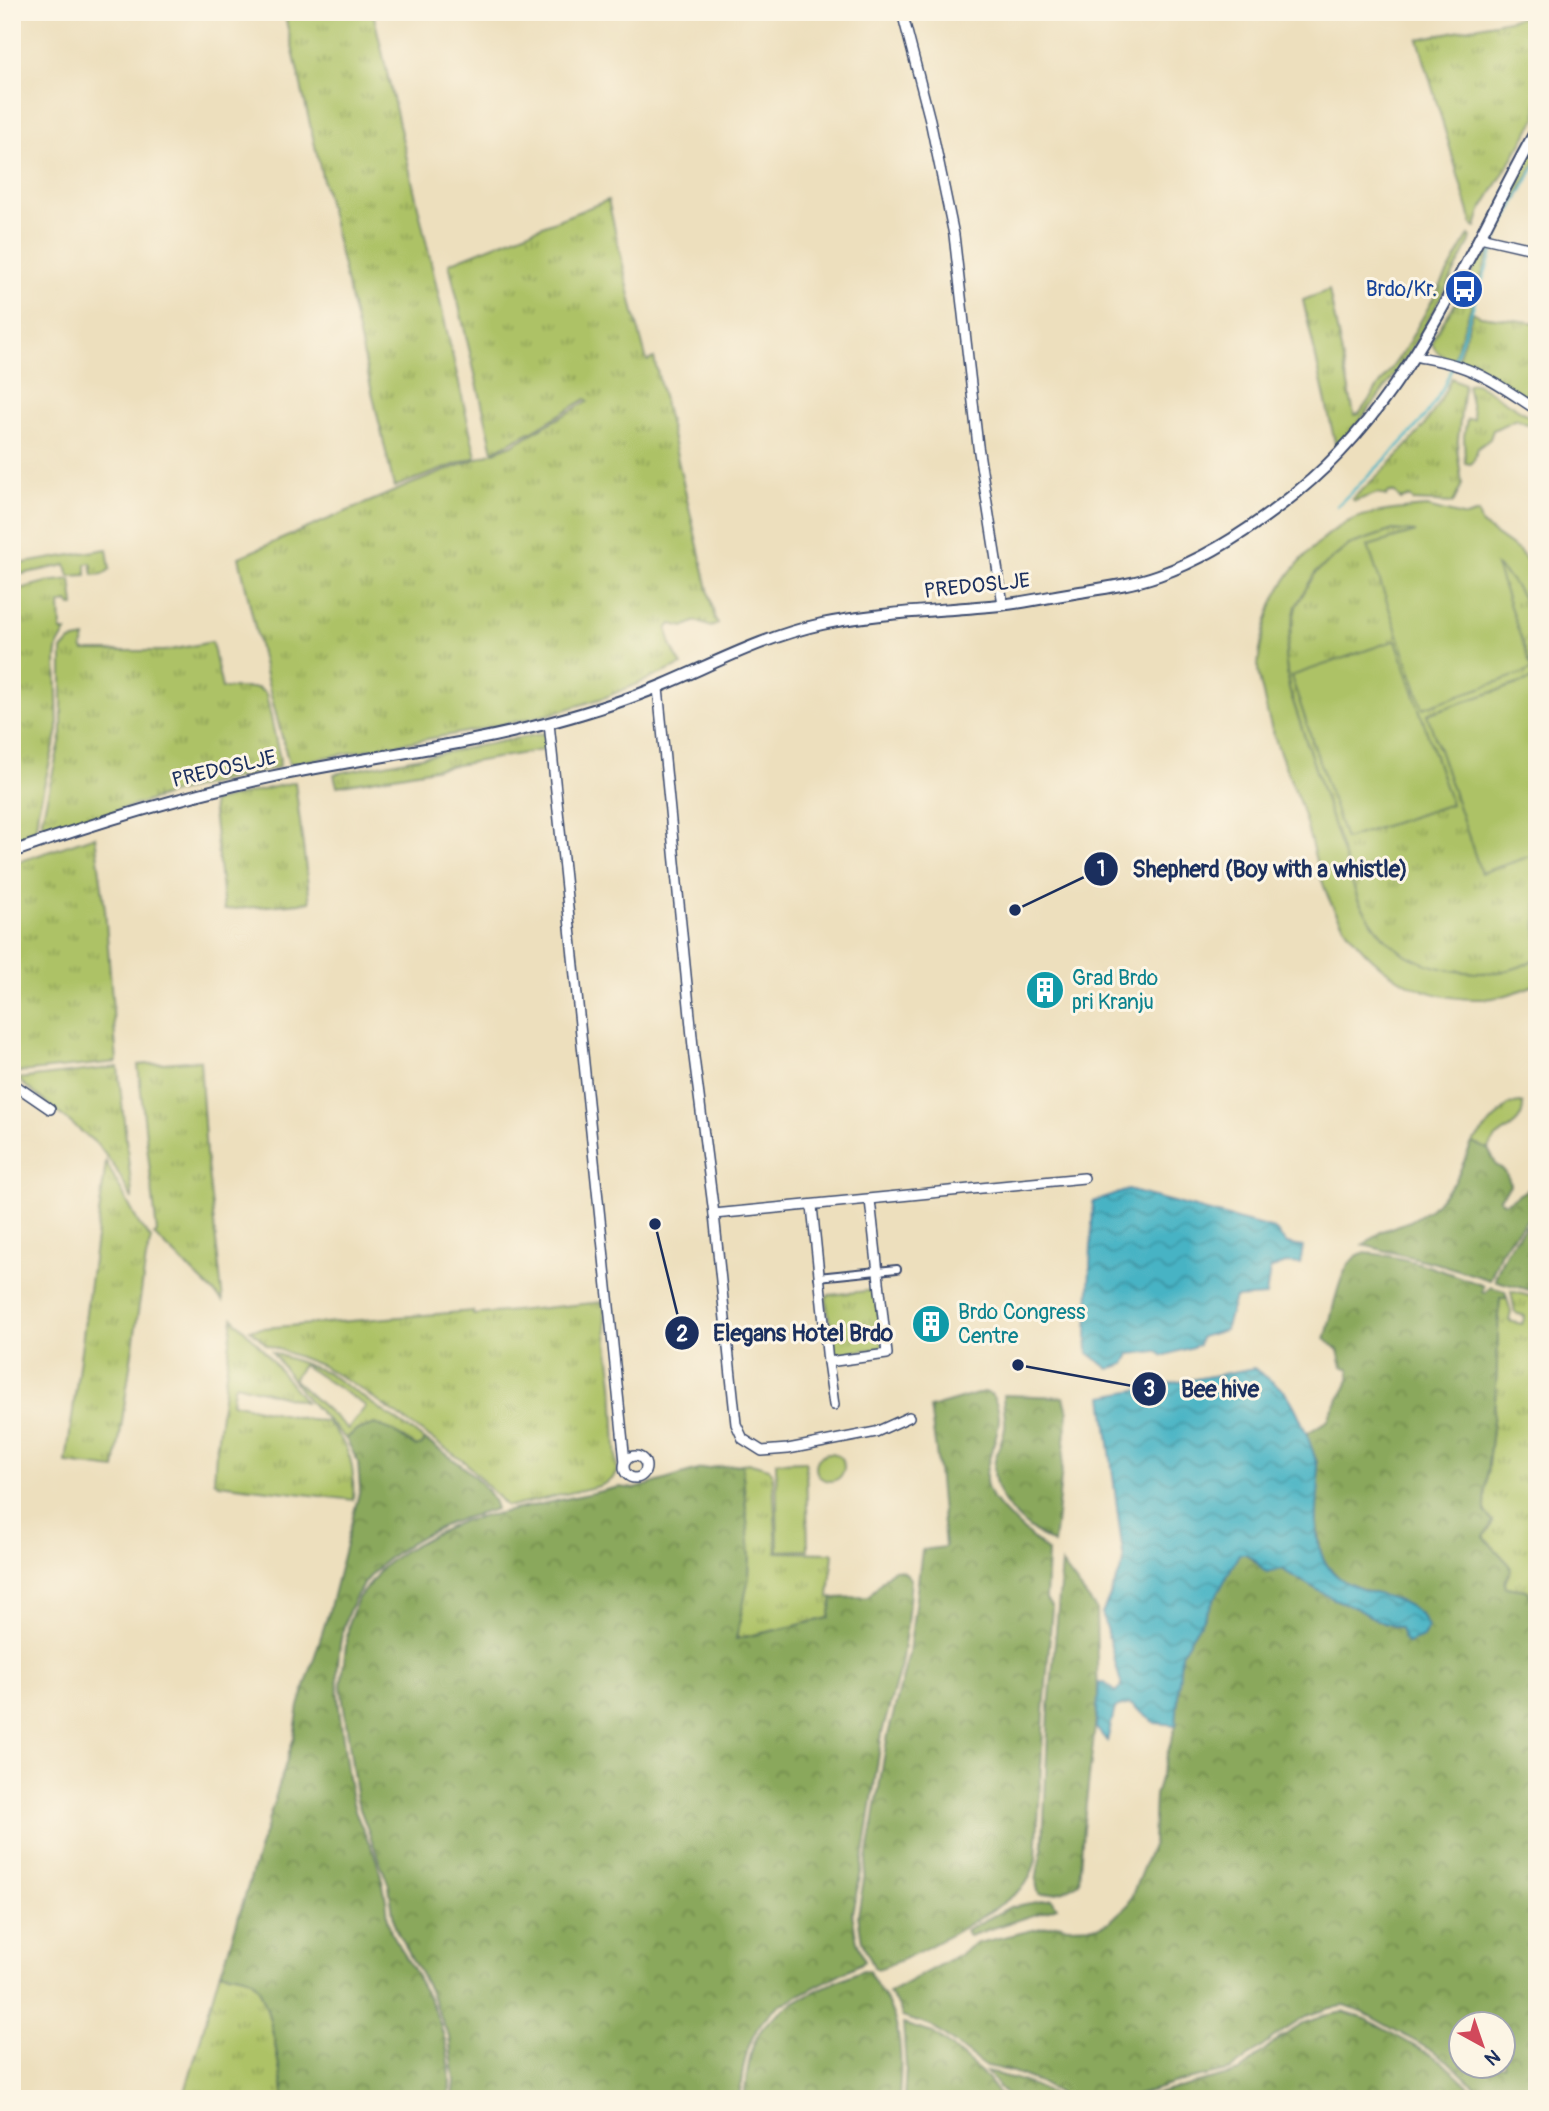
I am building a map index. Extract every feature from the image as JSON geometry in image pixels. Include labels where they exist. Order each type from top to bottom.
[{"type":"street","points":[[902,12],[930,120],[954,235],[978,446],[1003,604]]},
{"type":"street","name":"PREDOSLJE","points":[[12,852],[164,802],[269,777],[549,723],[658,688],[750,648],[818,625],[882,615],[1003,604],[1094,590],[1154,577],[1182,567],[1245,531],[1301,489],[1372,418],[1391,393],[1485,238],[1537,129]]},
{"type":"street","points":[[1485,238],[1537,250]]},
{"type":"street","points":[[1414,356],[1459,366],[1498,385],[1537,410]]},
{"type":"street","points":[[658,688],[696,1070],[736,1424],[743,1439],[762,1451],[788,1449],[876,1432],[909,1417]]},
{"type":"street","points":[[549,723],[621,1433],[625,1462],[623,1467],[631,1478],[642,1476],[645,1462],[635,1456],[621,1433]]},
{"type":"street","points":[[12,1083],[50,1109]]},
{"type":"street","points":[[714,1214],[1084,1178]]},
{"type":"street","points":[[828,1362],[887,1354],[870,1200]]},
{"type":"street","points":[[812,1206],[834,1405]]},
{"type":"street","points":[[818,1277],[897,1269]]},
{"type":"street","points":[[625,1462],[635,1456]]},
{"type":"green space","points":[[284,12],[373,12],[476,457],[394,487]]},
{"type":"green space","points":[[1537,14],[1537,117],[1481,211],[1476,227],[1473,226],[1418,39]]},
{"type":"green space","points":[[1537,142],[1537,160],[1495,237],[1491,230]]},
{"type":"green space","points":[[608,200],[647,361],[654,358],[718,624],[711,627],[696,621],[684,627],[672,624],[668,627],[669,637],[682,665],[606,697],[551,714],[477,730],[289,764],[239,557],[512,445],[588,401],[586,399],[493,451],[449,263]]},
{"type":"green space","points":[[1469,235],[1470,242],[1411,350],[1376,400],[1336,447],[1303,300],[1329,290],[1354,415],[1359,414],[1405,349]]},
{"type":"green space","points":[[1487,243],[1492,244],[1453,360],[1439,354],[1432,341],[1466,286],[1478,254]]},
{"type":"green space","points":[[1473,312],[1480,316],[1537,323],[1537,403],[1484,371],[1457,361]]},
{"type":"green space","points":[[1451,378],[1464,384],[1457,449],[1462,484],[1453,503],[1414,501],[1410,497],[1401,500],[1395,493],[1389,492],[1386,496],[1378,493],[1355,501],[1352,499],[1409,444],[1433,413]]},
{"type":"green space","points":[[1476,383],[1537,421],[1537,432],[1516,419],[1493,430],[1490,439],[1478,448],[1470,464],[1465,463],[1464,436],[1467,419],[1474,419],[1467,384]]},
{"type":"green space","points":[[1427,507],[1466,517],[1478,513],[1482,525],[1519,551],[1537,572],[1537,635],[1517,588],[1496,566],[1532,670],[1423,708],[1368,546],[1416,532],[1393,530],[1349,545],[1315,573],[1296,606],[1285,656],[1289,689],[1358,900],[1383,936],[1403,953],[1417,960],[1470,973],[1507,970],[1537,957],[1537,984],[1488,999],[1456,998],[1410,985],[1373,959],[1342,923],[1321,878],[1300,804],[1270,722],[1258,674],[1261,643],[1271,608],[1288,576],[1321,540],[1359,517],[1385,511]]},
{"type":"green space","points":[[1393,530],[1440,532],[1490,558],[1513,582],[1526,602],[1537,635],[1537,957],[1507,970],[1470,973],[1434,966],[1403,953],[1377,929],[1358,900],[1289,689],[1285,656],[1296,606],[1315,573],[1349,545]]},
{"type":"green space","points":[[107,549],[110,569],[104,574],[93,575],[91,563],[86,564],[86,575],[69,576],[66,565],[12,576],[12,565]]},
{"type":"green space","points":[[71,579],[74,606],[68,602],[60,604],[61,631],[66,631],[58,645],[56,658],[58,730],[38,810],[35,835],[12,846],[12,591]]},
{"type":"green space","points":[[85,638],[82,647],[84,651],[165,651],[212,642],[222,688],[258,688],[266,694],[280,760],[279,767],[174,793],[47,833],[43,831],[42,819],[62,734],[62,650],[70,641]]},
{"type":"green space","points":[[1396,640],[1451,804],[1345,839],[1291,676]]},
{"type":"green space","points":[[1536,678],[1537,854],[1481,873],[1427,714]]},
{"type":"green space","points":[[545,733],[548,749],[337,786],[334,774]]},
{"type":"green space","points":[[295,782],[310,902],[224,910],[212,802]]},
{"type":"green space","points":[[95,836],[105,909],[117,1062],[12,1073],[12,864]]},
{"type":"green space","points":[[200,1060],[206,1155],[223,1301],[154,1235],[157,1233],[138,1065]]},
{"type":"green space","points":[[118,1067],[132,1199],[116,1169],[98,1145],[17,1079]]},
{"type":"green space","points":[[1523,1104],[1519,1119],[1497,1137],[1488,1149],[1472,1143],[1508,1105]]},
{"type":"green space","points":[[1472,1143],[1488,1149],[1497,1166],[1508,1177],[1510,1186],[1499,1199],[1505,1203],[1530,1188],[1537,1197],[1537,1209],[1509,1240],[1500,1254],[1490,1280],[1363,1245],[1382,1231],[1410,1221],[1429,1210],[1455,1182]]},
{"type":"green space","points":[[106,1162],[139,1224],[151,1239],[115,1469],[66,1463]]},
{"type":"green space","points":[[1527,1225],[1533,1229],[1537,1249],[1537,1292],[1495,1279],[1508,1250]]},
{"type":"green space","points":[[1363,1253],[1378,1254],[1440,1270],[1484,1286],[1484,1293],[1491,1287],[1505,1291],[1507,1298],[1500,1298],[1496,1387],[1486,1484],[1485,1512],[1493,1522],[1484,1537],[1510,1565],[1506,1587],[1527,1590],[1537,1604],[1537,2099],[1488,2099],[1468,2080],[1518,2080],[1518,2010],[1448,2010],[1448,2061],[1366,2014],[1345,2006],[1309,2015],[1231,2070],[1179,2082],[1125,2099],[1069,2099],[1039,2082],[983,2065],[931,2026],[902,2017],[900,2008],[888,1993],[974,1944],[1058,1924],[1067,1927],[1099,1926],[1109,1922],[1128,1905],[1153,1843],[1155,1795],[1176,1725],[1181,1654],[1239,1554],[1246,1554],[1267,1572],[1281,1569],[1330,1597],[1381,1622],[1400,1628],[1402,1632],[1421,1614],[1396,1601],[1343,1582],[1321,1554],[1317,1523],[1317,1462],[1306,1434],[1328,1420],[1350,1377],[1350,1369],[1342,1366],[1338,1350],[1325,1339],[1342,1277],[1348,1266]]},
{"type":"green space","points":[[876,1290],[883,1346],[836,1354],[833,1352],[826,1297]]},
{"type":"green space","points":[[1511,1291],[1537,1298],[1537,1604],[1526,1590],[1506,1587],[1484,1537],[1493,1522],[1485,1512],[1485,1498],[1494,1414],[1500,1297],[1507,1298],[1511,1312],[1509,1321],[1522,1324],[1525,1316],[1515,1313]]},
{"type":"green space","points":[[603,1302],[613,1383],[616,1473],[611,1480],[599,1486],[514,1506],[506,1506],[466,1463],[350,1382],[320,1365],[267,1345],[250,1329],[473,1311],[473,1315]]},
{"type":"green space","points":[[233,1318],[261,1347],[305,1402],[236,1384],[232,1403],[326,1421],[341,1439],[350,1457],[353,1500],[219,1484],[214,1481]]},
{"type":"green space","points":[[272,1352],[326,1372],[425,1440],[417,1447],[375,1424],[355,1431],[346,1439],[306,1398]],"holes":[[[303,1365],[366,1406],[348,1429],[293,1379]]]},
{"type":"green space","points":[[984,1392],[991,1394],[999,1419],[987,1470],[986,1482],[990,1494],[1009,1517],[1048,1552],[1046,1600],[1052,1607],[1036,1860],[1024,1886],[993,1910],[928,1947],[875,1969],[862,1942],[858,1915],[887,1739],[909,1653],[922,1550],[945,1547],[930,1408]]},
{"type":"green space","points":[[1003,1395],[1064,1397],[1068,1412],[1054,1544],[1020,1520],[997,1487],[995,1460],[1005,1428]]},
{"type":"green space","points":[[375,1424],[391,1430],[416,1447],[422,1445],[425,1440],[445,1453],[477,1479],[486,1489],[496,1509],[461,1519],[424,1535],[394,1553],[371,1574],[355,1599],[344,1626],[338,1657],[338,1692],[352,1800],[378,1864],[391,1932],[426,1993],[440,2025],[449,2059],[449,2099],[285,2099],[269,2017],[258,1987],[248,1977],[220,1971],[294,1737],[299,1706],[329,1611],[360,1489],[358,1462],[346,1439],[355,1431]]},
{"type":"green space","points":[[830,1453],[840,1457],[844,1467],[840,1477],[830,1481],[820,1477],[816,1467],[820,1457]]},
{"type":"green space","points":[[806,1461],[808,1550],[778,1551],[776,1462]]},
{"type":"green space","points":[[751,1463],[769,1468],[773,1477],[777,1552],[833,1553],[829,1597],[833,1598],[829,1618],[735,1639],[749,1577],[750,1555],[742,1464]]},
{"type":"green space","points":[[742,1464],[750,1554],[749,1577],[736,1639],[829,1618],[833,1598],[868,1597],[892,1570],[903,1572],[911,1579],[901,1665],[882,1733],[862,1868],[852,1913],[857,1942],[865,1961],[778,2006],[768,2015],[759,2025],[748,2048],[739,2099],[453,2099],[455,2081],[449,2037],[428,1988],[395,1928],[389,1886],[357,1801],[341,1686],[349,1622],[358,1598],[383,1567],[403,1551],[463,1521],[620,1487],[635,1489],[701,1469]]},
{"type":"green space","points":[[1062,1564],[1096,1609],[1098,1701],[1079,1882],[1060,1892],[1039,1894],[1037,1876],[1043,1843],[1049,1708]]},
{"type":"green space","points":[[1052,1899],[1057,1907],[969,1936],[966,1930],[1010,1907]]},
{"type":"green space","points":[[863,1970],[869,1971],[895,2020],[900,2053],[899,2099],[744,2099],[752,2050],[765,2025],[805,1996]]},
{"type":"green space","points":[[220,1971],[248,1977],[258,1987],[269,2017],[285,2099],[183,2099]]},
{"type":"green space","points":[[1343,2012],[1366,2019],[1443,2062],[1448,2067],[1448,2080],[1462,2080],[1482,2099],[1137,2099],[1239,2072],[1280,2038],[1323,2016]]},
{"type":"green space","points":[[903,2024],[933,2033],[940,2038],[981,2072],[1003,2099],[904,2099],[906,2067]]},
{"type":"green space","points":[[986,2072],[1024,2082],[1060,2099],[1010,2099]]},
{"type":"water","points":[[1128,1190],[1274,1229],[1287,1244],[1303,1247],[1300,1264],[1286,1263],[1270,1269],[1266,1296],[1235,1298],[1225,1330],[1201,1337],[1199,1345],[1163,1356],[1157,1351],[1130,1354],[1125,1364],[1109,1369],[1088,1353],[1093,1202]]},
{"type":"water","points":[[1254,1368],[1284,1391],[1306,1434],[1318,1472],[1317,1534],[1327,1565],[1347,1583],[1410,1606],[1421,1615],[1428,1627],[1423,1637],[1408,1643],[1404,1640],[1400,1628],[1381,1622],[1330,1597],[1281,1569],[1267,1572],[1254,1559],[1246,1554],[1239,1554],[1181,1654],[1176,1725],[1155,1723],[1130,1704],[1115,1708],[1107,1741],[1096,1728],[1099,1683],[1105,1683],[1115,1692],[1122,1687],[1102,1614],[1124,1563],[1103,1396]]},
{"type":"waterway","points":[[1454,361],[1499,233],[1537,163]]},
{"type":"waterway","points":[[1337,506],[1387,459],[1418,425],[1432,407],[1452,367]]},
{"type":"place","name":"Brdo/Kr.","points":[[1464,289]]},
{"type":"place","name":"Shepherd (Boy with a whistle)","points":[[1015,910]]},
{"type":"place","name":"Grad Brdo pri Kranju","points":[[1045,990]]},
{"type":"place","name":"Elegans Hotel Brdo","points":[[655,1224]]},
{"type":"place","name":"Brdo Congress Centre","points":[[931,1324]]},
{"type":"place","name":"Bee hive","points":[[1018,1365]]}]
